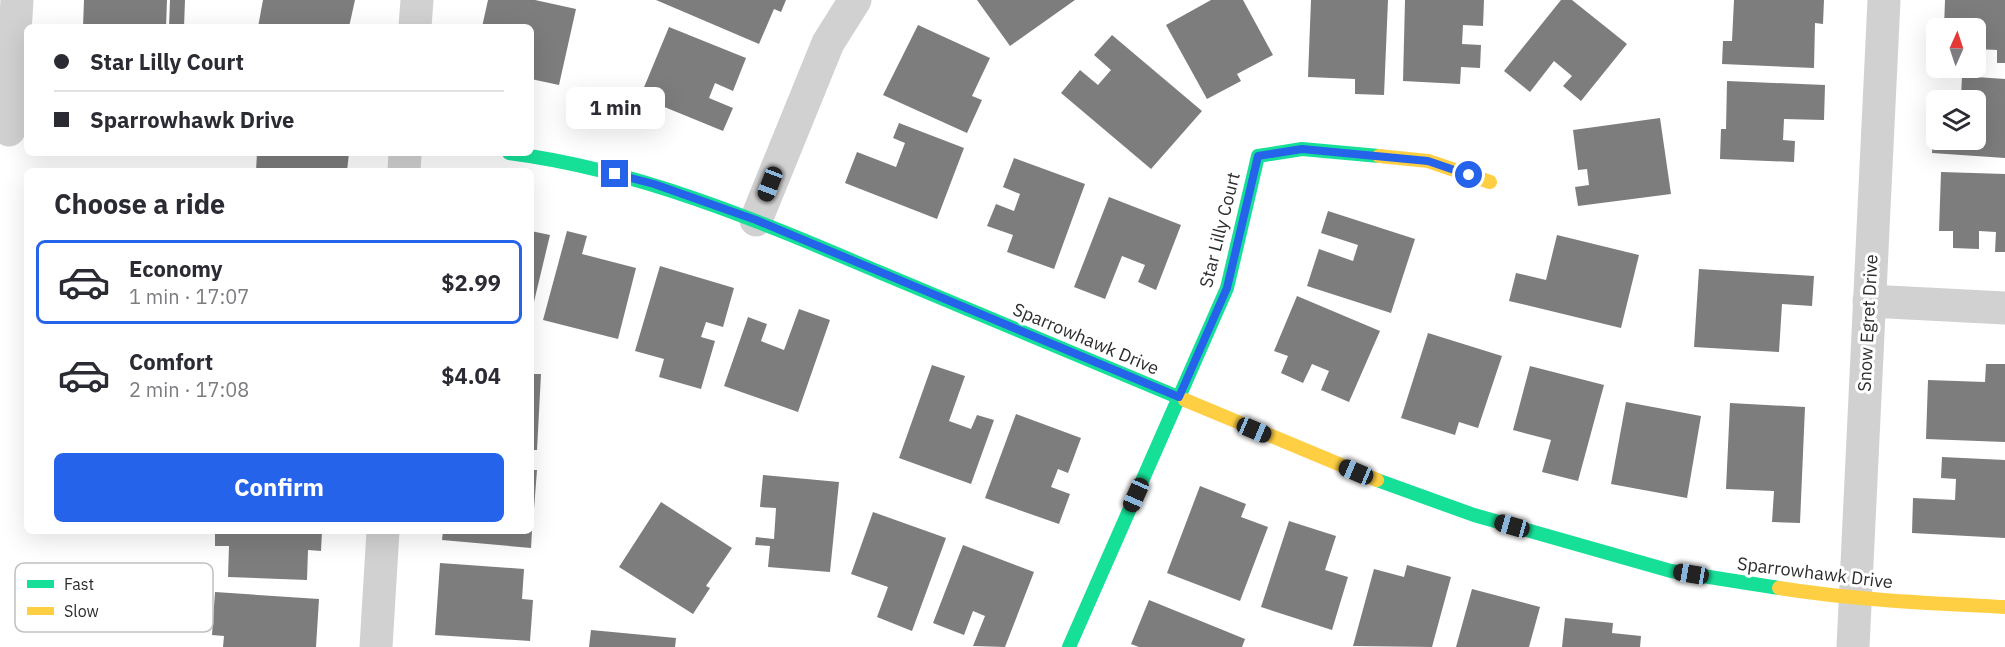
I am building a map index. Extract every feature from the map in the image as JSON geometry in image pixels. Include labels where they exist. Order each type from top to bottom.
[{"type":"street","points":[[9,129],[6,73],[17,0]]},
{"type":"street","points":[[415,24],[417,0]]},
{"type":"street","points":[[756,220],[828,43],[855,0]]},
{"type":"street","name":"Snow Egret Drive","points":[[1853,647],[1884,0]]},
{"type":"street","name":"Star Lilly Court","points":[[1179,397],[1227,288],[1258,156],[1302,149],[1428,161],[1490,182]]},
{"type":"street","name":"Sparrowhawk Drive","points":[[532,156],[556,159],[654,184],[756,220],[1356,472],[1474,515],[1671,571],[1814,594],[2005,607]]},
{"type":"street","points":[[1869,301],[2005,308]]},
{"type":"street","points":[[1069,647],[1179,397]]},
{"type":"street","points":[[376,647],[383,534]]},
{"type":"building","points":[[84,0],[167,0],[166,24],[83,24]]},
{"type":"building","points":[[170,0],[185,0],[184,24],[169,24]]},
{"type":"building","points":[[263,0],[355,0],[350,24],[259,24]]},
{"type":"building","points":[[488,0],[535,0],[576,9],[559,85],[534,80],[534,24],[483,24]]},
{"type":"building","points":[[656,0],[786,0],[781,12],[774,9],[759,44]]},
{"type":"building","points":[[977,0],[1075,0],[1010,46]]},
{"type":"building","points":[[1211,0],[1243,0],[1273,55],[1237,74],[1241,81],[1207,99],[1166,25]]},
{"type":"building","points":[[1311,0],[1388,0],[1384,95],[1355,94],[1355,79],[1308,77]]},
{"type":"building","points":[[1405,0],[1484,0],[1483,26],[1463,25],[1462,44],[1481,45],[1480,68],[1461,67],[1460,84],[1403,81]]},
{"type":"building","points":[[1561,0],[1572,0],[1627,44],[1581,101],[1563,86],[1572,76],[1554,61],[1530,92],[1504,71]]},
{"type":"building","points":[[1734,0],[1824,0],[1823,24],[1815,23],[1814,68],[1722,64],[1723,41],[1732,41]]},
{"type":"building","points":[[1945,0],[2005,0],[2005,63],[1997,63],[1997,50],[1986,49],[1986,18],[1944,18]]},
{"type":"building","points":[[918,25],[990,58],[972,96],[982,100],[967,133],[883,95]]},
{"type":"building","points":[[669,27],[746,58],[733,91],[715,83],[709,98],[733,108],[723,131],[640,97]]},
{"type":"building","points":[[1112,35],[1202,111],[1151,169],[1061,93],[1080,70],[1098,85],[1111,70],[1094,55]]},
{"type":"building","points":[[1962,78],[2005,79],[2005,158],[1932,153],[1932,150],[1986,150],[1986,90],[1961,90]]},
{"type":"building","points":[[1727,81],[1825,85],[1824,120],[1784,119],[1783,140],[1795,141],[1794,162],[1720,159],[1721,129],[1726,129]]},
{"type":"building","points":[[1660,118],[1671,194],[1578,206],[1575,187],[1589,185],[1587,169],[1578,170],[1573,130]]},
{"type":"building","points":[[899,123],[964,148],[937,219],[845,183],[857,152],[896,167],[905,143],[893,138]]},
{"type":"building","points":[[257,156],[349,156],[347,168],[256,168]]},
{"type":"building","points":[[1014,158],[1085,184],[1054,269],[1007,252],[1013,235],[987,226],[996,204],[1014,211],[1020,194],[1003,187]]},
{"type":"building","points":[[1941,172],[2005,174],[2005,252],[1995,252],[1996,232],[1979,231],[1979,249],[1953,248],[1953,231],[1939,231]]},
{"type":"building","points":[[1109,197],[1181,225],[1156,290],[1138,282],[1145,265],[1122,256],[1105,299],[1074,287]]},
{"type":"building","points":[[1328,211],[1415,239],[1391,313],[1307,286],[1319,249],[1353,261],[1358,245],[1321,233]]},
{"type":"building","points":[[567,231],[587,236],[582,254],[636,268],[618,339],[543,320]]},
{"type":"building","points":[[534,232],[550,235],[534,302]]},
{"type":"building","points":[[1557,235],[1639,255],[1621,328],[1509,301],[1516,273],[1546,280]]},
{"type":"building","points":[[660,266],[734,288],[723,327],[706,322],[701,337],[715,341],[701,389],[659,377],[664,359],[635,351]]},
{"type":"building","points":[[1699,269],[1814,276],[1812,306],[1782,304],[1779,352],[1694,347]]},
{"type":"building","points":[[1297,296],[1380,331],[1349,402],[1321,390],[1329,371],[1312,364],[1303,383],[1281,373],[1288,356],[1274,351]]},
{"type":"building","points":[[799,309],[830,320],[798,412],[724,386],[748,317],[767,324],[761,341],[784,350]]},
{"type":"building","points":[[1428,333],[1502,356],[1478,428],[1459,422],[1455,435],[1401,418]]},
{"type":"building","points":[[1986,364],[2005,364],[2005,442],[1926,439],[1928,380],[1985,382]]},
{"type":"building","points":[[932,365],[965,376],[949,421],[971,429],[977,415],[994,420],[971,484],[899,458]]},
{"type":"building","points":[[1530,366],[1604,385],[1578,481],[1542,472],[1551,440],[1513,430]]},
{"type":"building","points":[[534,374],[541,374],[537,450],[534,450]]},
{"type":"building","points":[[1626,402],[1701,416],[1687,498],[1611,484]]},
{"type":"building","points":[[1730,403],[1805,407],[1800,523],[1772,522],[1774,491],[1726,489]]},
{"type":"building","points":[[1016,414],[1081,438],[1068,473],[1058,469],[1051,487],[1070,494],[1059,524],[985,498]]},
{"type":"building","points":[[1942,457],[2005,460],[2005,538],[1912,533],[1913,498],[1955,500],[1956,479],[1941,478]]},
{"type":"building","points":[[534,470],[537,470],[534,509]]},
{"type":"building","points":[[763,475],[839,482],[830,572],[768,567],[770,546],[755,545],[756,537],[774,539],[776,508],[760,507]]},
{"type":"building","points":[[1200,486],[1246,504],[1241,517],[1268,527],[1240,601],[1167,573]]},
{"type":"building","points":[[661,502],[732,548],[706,586],[710,588],[693,614],[619,567]]},
{"type":"building","points":[[873,512],[946,538],[912,631],[877,617],[888,587],[851,574]]},
{"type":"building","points":[[1289,521],[1336,536],[1325,570],[1348,577],[1332,630],[1261,607]]},
{"type":"building","points":[[215,534],[322,534],[321,551],[308,550],[307,580],[228,577],[229,546],[215,546]]},
{"type":"building","points":[[443,534],[532,534],[531,548],[442,540]]},
{"type":"building","points":[[963,545],[1034,572],[1005,647],[973,646],[985,616],[973,611],[964,635],[933,623]]},
{"type":"building","points":[[440,563],[524,569],[522,599],[533,600],[530,641],[435,635]]},
{"type":"building","points":[[1407,565],[1451,577],[1432,647],[1353,646],[1374,569],[1404,577]]},
{"type":"building","points":[[1472,589],[1540,607],[1529,647],[1456,647]]},
{"type":"building","points":[[215,592],[319,599],[316,647],[223,647],[224,636],[212,635]]},
{"type":"building","points":[[1149,600],[1245,639],[1242,647],[1139,647],[1131,644]]},
{"type":"building","points":[[1565,618],[1613,623],[1612,633],[1641,636],[1640,647],[1562,647]]},
{"type":"building","points":[[591,630],[676,638],[675,647],[589,647]]},
{"type":"traffic: fast","points":[[1069,647],[1227,288],[1258,156],[1302,149],[1379,156]]},
{"type":"traffic: fast","points":[[527,156],[558,161],[652,185],[744,216],[1185,400]]},
{"type":"traffic: fast","points":[[1377,480],[1474,515],[1671,571],[1779,588]]},
{"type":"traffic: slow","points":[[1379,156],[1428,161],[1490,182]]},
{"type":"traffic: slow","points":[[1185,400],[1377,480]]},
{"type":"traffic: slow","points":[[1779,588],[1863,598],[2005,607]]},
{"type":"route","points":[[615,174],[654,184],[756,220],[1179,397],[1227,288],[1258,156],[1302,149],[1428,161],[1469,175]]}]
